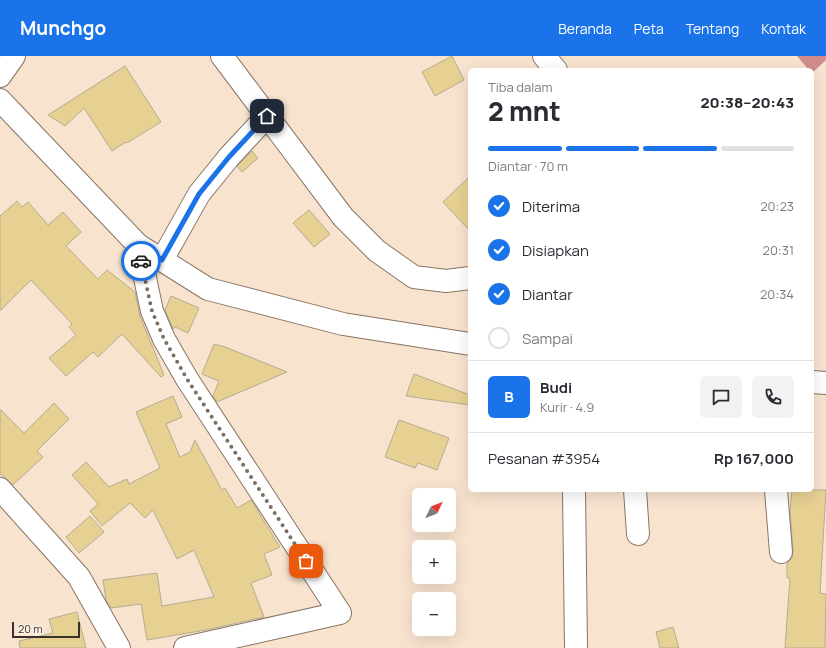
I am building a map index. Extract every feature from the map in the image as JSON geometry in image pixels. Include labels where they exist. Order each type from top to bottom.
[{"type":"street","points":[[0,76],[14,56]]},
{"type":"street","points":[[222,56],[343,217],[377,251],[414,277],[446,281],[468,278]]},
{"type":"street","points":[[544,56],[554,68]]},
{"type":"street","points":[[0,100],[138,245],[208,289],[343,324],[468,344]]},
{"type":"street","points":[[162,260],[199,194],[229,157],[267,116]]},
{"type":"street","points":[[138,245],[152,311],[164,339],[187,379],[340,613],[185,648]]},
{"type":"street","points":[[814,382],[826,383]]},
{"type":"street","points":[[0,489],[78,577],[119,648]]},
{"type":"street","points":[[574,492],[576,648]]},
{"type":"street","points":[[635,492],[638,534]]},
{"type":"street","points":[[776,492],[782,552]]},
{"type":"shaded area","points":[[797,56],[826,56],[826,60],[814,71],[814,68],[807,68]]},
{"type":"building","points":[[452,56],[464,80],[435,96],[422,72]]},
{"type":"building","points":[[125,66],[161,122],[112,151],[84,108],[65,126],[48,115]]},
{"type":"building","points":[[252,151],[258,158],[242,172],[237,166]]},
{"type":"building","points":[[468,178],[468,229],[443,202]]},
{"type":"building","points":[[17,201],[22,207],[28,202],[48,225],[63,212],[81,232],[66,246],[98,279],[107,270],[135,292],[140,316],[164,375],[161,377],[122,334],[98,357],[93,352],[66,376],[49,358],[76,335],[69,327],[72,324],[31,280],[0,311],[0,216]]},
{"type":"building","points":[[309,210],[330,234],[314,247],[293,223]]},
{"type":"building","points":[[171,296],[199,308],[188,333],[175,327],[173,329],[165,310]]},
{"type":"building","points":[[214,344],[287,372],[217,402],[213,396],[219,381],[202,374]]},
{"type":"building","points":[[414,374],[468,394],[468,405],[406,396]]},
{"type":"building","points":[[173,396],[182,417],[166,424],[180,457],[190,452],[195,440],[222,490],[225,488],[237,508],[251,500],[280,547],[264,554],[272,575],[251,583],[264,617],[206,630],[147,640],[141,604],[111,608],[106,600],[103,580],[157,573],[162,606],[214,597],[194,550],[177,559],[153,510],[145,518],[130,503],[102,526],[90,511],[98,504],[72,475],[86,462],[109,487],[127,479],[129,484],[160,468],[136,412]]},
{"type":"building","points":[[54,403],[69,419],[37,451],[43,457],[13,485],[0,474],[0,409],[24,433]]},
{"type":"building","points":[[399,420],[449,438],[437,470],[418,463],[415,468],[385,457]]},
{"type":"building","points":[[814,490],[826,490],[820,593],[826,594],[825,648],[785,648],[790,578],[787,578],[787,563],[792,558],[793,551],[790,511],[792,492],[814,492]]},
{"type":"building","points":[[90,516],[104,532],[79,553],[66,537]]},
{"type":"building","points":[[77,612],[86,648],[20,648],[19,641],[53,633],[49,619]]},
{"type":"building","points":[[673,627],[679,648],[660,648],[656,632]]},
{"type":"way so far","points":[[141,261],[152,311],[164,339],[187,379],[306,561]]},
{"type":"route","points":[[141,261],[138,245],[162,260],[199,194],[229,157],[267,116]]}]
